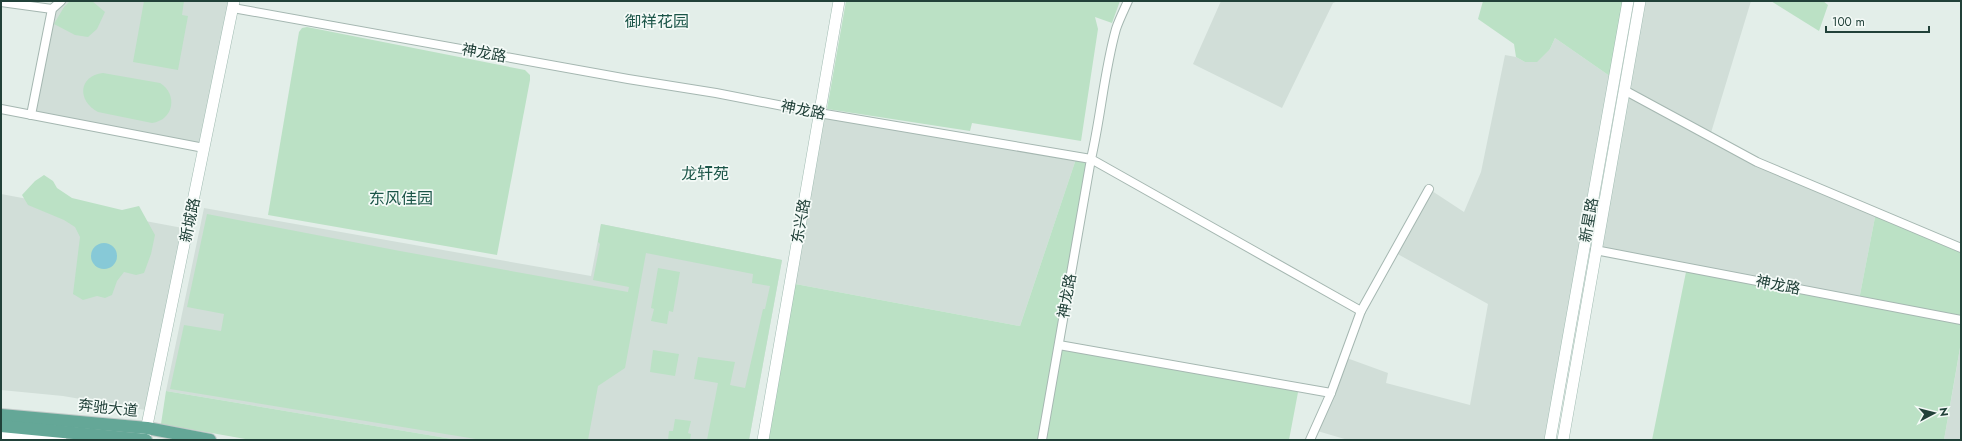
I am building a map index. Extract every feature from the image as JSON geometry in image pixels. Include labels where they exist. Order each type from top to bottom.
[{"type":"main road","name":"奔驰大道","points":[[1,415],[146,436]]},
{"type":"main road","name":"奔驰大道","points":[[1,426],[210,440]]},
{"type":"street","points":[[31,115],[52,9],[61,1]]},
{"type":"street","name":"东兴路","points":[[763,440],[839,1]]},
{"type":"street","points":[[1128,1],[1116,28],[1102,94],[1099,125],[1091,159],[1361,311]]},
{"type":"street","name":"新星路","points":[[1550,440],[1628,1]]},
{"type":"street","name":"新星路","points":[[1563,440],[1595,250],[1640,1]]},
{"type":"street","points":[[1,2],[52,9]]},
{"type":"street","name":"神龙路","points":[[234,5],[626,79],[716,93],[819,113],[1091,159],[1042,440]]},
{"type":"street","name":"新城路","points":[[146,436],[234,5]]},
{"type":"street","points":[[1624,90],[1757,162],[1961,248]]},
{"type":"street","points":[[1,109],[204,148]]},
{"type":"street","points":[[1310,440],[1331,393],[1361,311],[1430,189]]},
{"type":"street","name":"神龙路","points":[[1595,250],[1961,320]]},
{"type":"street","points":[[1059,346],[1331,393]]},
{"type":"street","points":[[1,436],[62,440]]},
{"type":"shaded area","points":[[61,1],[234,1],[204,148],[31,115],[52,9]]},
{"type":"shaded area","points":[[1221,1],[1338,1],[1333,3],[1282,108],[1193,64]]},
{"type":"shaded area","points":[[1640,1],[1751,1],[1710,136],[1876,212],[1859,300],[1595,250]]},
{"type":"shaded area","points":[[1555,38],[1614,79],[1550,440],[1348,440],[1314,430],[1344,357],[1388,373],[1386,383],[1470,405],[1488,304],[1394,252],[1429,189],[1464,212],[1481,172],[1505,55],[1516,57],[1525,62],[1550,49]]},
{"type":"shaded area","points":[[819,113],[1076,159],[1020,326],[790,283]]},
{"type":"shaded area","points":[[1,194],[188,229],[151,411],[63,396],[1,390]]},
{"type":"shaded area","points":[[204,208],[591,276],[601,224],[782,260],[749,440],[458,440],[166,391]]},
{"type":"shaded area","points":[[1961,342],[1961,440],[1944,440],[1954,383]]},
{"type":"green space","points":[[70,1],[92,1],[105,12],[97,29],[88,37],[75,35],[54,24],[64,7]]},
{"type":"green space","points":[[144,1],[184,1],[182,15],[188,16],[178,70],[133,62]]},
{"type":"green space","points":[[846,1],[1120,1],[1112,23],[1095,17],[1098,29],[1081,141],[972,123],[970,131],[827,109]]},
{"type":"green space","points":[[1483,1],[1628,1],[1614,79],[1555,38],[1550,49],[1537,62],[1525,62],[1516,57],[1514,44],[1478,19]]},
{"type":"green space","points":[[1771,1],[1823,1],[1828,5],[1819,31]]},
{"type":"green space","points":[[307,27],[525,70],[530,75],[497,255],[268,215],[299,32],[302,28]]},
{"type":"green space","points":[[103,73],[160,83],[169,93],[171,106],[169,112],[159,121],[152,123],[98,112],[86,102],[83,90],[89,79],[95,75]]},
{"type":"green space","points":[[1077,156],[1091,159],[1059,345],[1299,387],[1289,440],[763,440],[790,283],[1020,326]]},
{"type":"green space","points":[[44,175],[53,181],[57,188],[72,198],[122,210],[139,206],[155,235],[151,254],[144,273],[136,275],[124,272],[117,281],[112,295],[105,298],[97,296],[83,300],[73,294],[80,237],[75,227],[64,220],[28,205],[22,195],[35,181]]},
{"type":"green space","points":[[1876,212],[1961,248],[1961,342],[1944,440],[1652,440],[1687,267],[1859,300]]},
{"type":"green space","points":[[207,214],[400,251],[628,292],[629,287],[593,280],[600,244],[598,242],[601,224],[782,260],[749,440],[707,440],[718,383],[694,379],[698,357],[735,362],[730,385],[745,388],[763,309],[765,309],[770,286],[752,283],[753,274],[646,253],[625,368],[598,386],[588,440],[482,440],[170,389],[184,325],[221,331],[224,314],[187,307]]},
{"type":"green space","points":[[658,268],[680,272],[673,312],[669,311],[667,324],[651,321],[654,309],[651,308]]},
{"type":"green space","points":[[653,350],[679,354],[675,376],[650,372]]},
{"type":"green space","points":[[166,391],[458,440],[251,440],[161,424]]},
{"type":"green space","points":[[675,419],[691,421],[688,433],[691,434],[690,440],[668,440],[669,431],[673,431]]},
{"type":"water","points":[[104,243],[113,247],[117,256],[113,265],[104,269],[95,265],[91,256],[95,247]]},
{"type":"district","name":"御祥花园","points":[[657,21]]},
{"type":"district","name":"龙轩苑","points":[[705,173]]},
{"type":"district","name":"东风佳园","points":[[401,198]]}]
